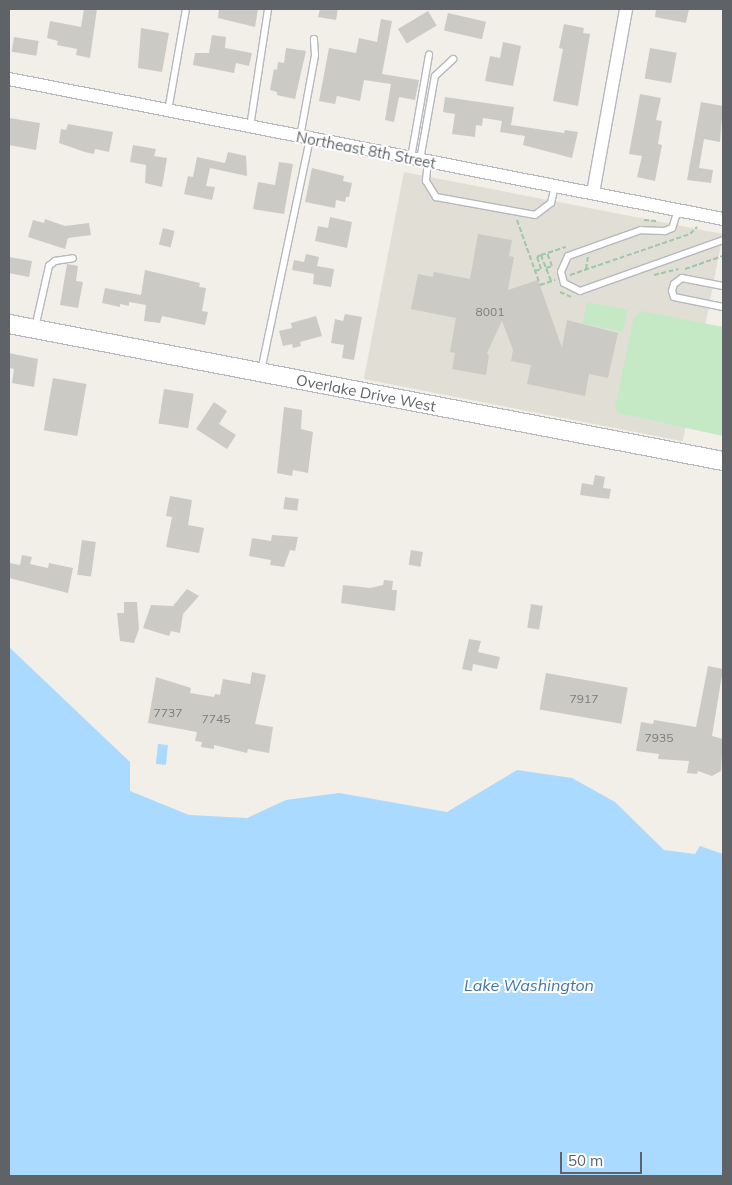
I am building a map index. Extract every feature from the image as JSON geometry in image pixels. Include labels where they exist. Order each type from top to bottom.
[{"type":"street","points":[[593,193],[626,9]]},
{"type":"street","name":"Northeast 8th Street","points":[[9,79],[250,128],[723,219]]},
{"type":"street","name":"Overlake Drive West","points":[[9,324],[723,462]]},
{"type":"lane","points":[[168,111],[186,9]]},
{"type":"lane","points":[[250,128],[268,9]]},
{"type":"lane","points":[[261,372],[305,138],[315,55],[314,39]]},
{"type":"lane","points":[[429,55],[420,160],[426,181],[436,197],[535,215],[551,203],[555,186]]},
{"type":"lane","points":[[420,160],[435,76],[453,59]]},
{"type":"lane","points":[[678,210],[672,228],[665,231],[641,230],[568,256],[561,272],[564,283],[580,290],[723,240]]},
{"type":"lane","points":[[34,330],[49,266],[55,261],[73,258]]},
{"type":"lane","points":[[723,286],[682,278],[674,284],[672,291],[674,297],[723,307]]},
{"type":"path","points":[[517,220],[540,285],[555,280]]},
{"type":"path","points":[[570,274],[690,234],[698,224]]},
{"type":"path","points":[[530,259],[547,253],[552,266],[546,268]]},
{"type":"path","points":[[541,255],[551,281]]},
{"type":"path","points":[[682,270],[723,256]]},
{"type":"path","points":[[535,271],[541,269],[537,257]]},
{"type":"path","points":[[586,269],[588,257]]},
{"type":"shaded area","points":[[404,172],[723,234],[683,441],[364,379]]},
{"type":"green space","points":[[587,302],[627,310],[623,331],[583,324]]},
{"type":"green space","points":[[643,311],[723,327],[723,436],[618,413],[615,407],[634,317]]},
{"type":"water","name":"Lake Washington","points":[[9,647],[130,762],[130,791],[189,815],[247,818],[286,800],[339,793],[447,812],[517,770],[572,778],[615,802],[664,850],[695,854],[700,846],[723,854],[723,1176],[9,1176]]},
{"type":"water","points":[[158,744],[168,745],[166,765],[156,764]]},
{"type":"building","points":[[84,9],[97,9],[90,58],[76,55],[77,49],[57,45],[58,41],[47,38],[50,21],[81,27]]},
{"type":"building","points":[[219,9],[258,9],[255,27],[218,18]]},
{"type":"building","points":[[320,9],[338,9],[336,20],[318,17]]},
{"type":"building","points":[[656,9],[689,9],[686,23],[655,17]]},
{"type":"building","points":[[428,11],[437,26],[407,44],[398,29]]},
{"type":"building","points":[[448,13],[486,22],[482,39],[444,31]]},
{"type":"building","points":[[381,19],[392,21],[382,74],[419,80],[415,100],[399,97],[394,122],[385,120],[391,84],[364,80],[360,101],[337,96],[335,104],[319,101],[329,48],[356,53],[359,38],[377,42]]},
{"type":"building","points":[[564,24],[584,28],[583,33],[590,34],[578,106],[553,101],[563,49],[559,48]]},
{"type":"building","points":[[141,28],[169,33],[162,72],[138,68]]},
{"type":"building","points":[[212,35],[226,37],[225,48],[252,53],[249,66],[236,63],[234,73],[193,65],[195,53],[209,53]]},
{"type":"building","points":[[14,37],[39,41],[36,56],[12,52]]},
{"type":"building","points":[[503,42],[521,46],[513,86],[485,81],[490,56],[500,58]]},
{"type":"building","points":[[286,48],[306,51],[295,99],[277,95],[277,92],[270,90],[274,69],[277,70],[278,62],[284,63]]},
{"type":"building","points":[[650,48],[677,53],[671,83],[645,79]]},
{"type":"building","points":[[640,94],[661,98],[656,120],[662,121],[658,144],[662,145],[655,181],[637,177],[642,156],[629,154]]},
{"type":"building","points":[[445,97],[514,107],[511,125],[564,133],[565,130],[578,132],[572,158],[523,145],[525,136],[500,132],[502,121],[483,118],[482,126],[476,125],[475,137],[452,134],[455,114],[443,112]]},
{"type":"building","points":[[701,102],[723,106],[720,142],[704,139],[699,168],[713,170],[711,183],[687,180]]},
{"type":"building","points":[[9,118],[40,123],[36,150],[9,145]]},
{"type":"building","points":[[68,124],[113,132],[109,152],[95,149],[94,154],[59,143],[61,129],[66,130]]},
{"type":"building","points":[[133,145],[156,149],[154,156],[167,158],[162,187],[145,183],[146,165],[130,162]]},
{"type":"building","points":[[228,152],[246,156],[247,176],[210,168],[206,186],[215,187],[212,200],[184,194],[188,176],[193,177],[197,157],[225,163]]},
{"type":"building","points":[[279,162],[293,164],[284,214],[253,209],[258,182],[275,185]]},
{"type":"building","points":[[312,168],[344,176],[343,181],[352,183],[349,197],[346,197],[345,202],[336,200],[335,208],[305,202]]},
{"type":"building","points":[[330,217],[352,222],[347,248],[315,241],[318,226],[328,228]]},
{"type":"building","points":[[45,219],[65,226],[89,223],[91,235],[68,238],[65,249],[28,237],[33,220],[44,223]]},
{"type":"building","points":[[163,228],[175,231],[171,247],[159,244]]},
{"type":"building","points":[[478,234],[512,240],[509,256],[514,257],[508,290],[538,280],[562,348],[567,320],[618,333],[608,378],[589,374],[585,396],[527,384],[531,365],[511,361],[513,350],[502,321],[487,353],[489,356],[486,375],[452,369],[455,353],[450,352],[456,318],[411,309],[418,274],[433,277],[434,272],[470,279]]},
{"type":"building","points":[[306,254],[319,257],[317,266],[334,269],[331,287],[313,284],[314,274],[292,270],[294,260],[304,262]]},
{"type":"building","points":[[9,257],[32,261],[29,277],[9,273]]},
{"type":"building","points":[[67,264],[78,266],[76,281],[83,282],[78,308],[60,305]]},
{"type":"building","points":[[145,270],[200,283],[199,287],[206,288],[202,311],[208,312],[205,325],[162,316],[160,323],[144,321],[146,305],[129,302],[129,306],[120,304],[120,307],[102,303],[105,288],[141,295]]},
{"type":"building","points":[[345,314],[362,317],[354,360],[342,358],[344,345],[331,343],[335,319],[343,321]]},
{"type":"building","points":[[316,316],[322,336],[300,342],[301,346],[293,348],[292,344],[283,346],[279,331],[292,328],[291,323]]},
{"type":"building","points":[[9,353],[38,359],[34,387],[12,383],[14,369],[9,368]]},
{"type":"building","points":[[53,378],[86,384],[77,436],[44,430]]},
{"type":"building","points":[[164,389],[194,394],[188,428],[159,424]]},
{"type":"building","points":[[214,402],[227,411],[219,424],[236,435],[227,449],[196,429]]},
{"type":"building","points":[[284,407],[302,410],[301,429],[313,432],[308,473],[293,470],[292,476],[277,473]]},
{"type":"building","points":[[595,475],[605,477],[603,488],[611,489],[609,499],[580,495],[582,483],[593,485]]},
{"type":"building","points":[[170,496],[192,500],[188,525],[204,528],[199,553],[166,547],[172,517],[166,516]]},
{"type":"building","points":[[285,497],[299,499],[297,511],[283,509]]},
{"type":"building","points":[[272,535],[298,537],[295,551],[290,550],[284,567],[270,565],[271,560],[249,556],[252,538],[271,541]]},
{"type":"building","points":[[82,540],[96,542],[91,577],[77,575]]},
{"type":"building","points":[[411,550],[423,552],[421,567],[409,565]]},
{"type":"building","points":[[22,555],[32,557],[30,564],[48,568],[49,563],[73,568],[68,593],[9,578],[10,563],[20,565]]},
{"type":"building","points":[[384,580],[393,581],[392,590],[397,590],[395,611],[341,603],[343,585],[370,588],[383,585]]},
{"type":"building","points":[[187,589],[199,596],[183,614],[180,633],[171,631],[169,636],[143,628],[151,605],[173,606]]},
{"type":"building","points":[[124,602],[137,602],[139,629],[134,643],[120,641],[117,613],[124,613]]},
{"type":"building","points":[[531,604],[543,606],[539,630],[527,628]]},
{"type":"building","points":[[469,639],[481,641],[478,652],[500,657],[497,669],[473,664],[472,671],[462,669]]},
{"type":"building","points":[[708,666],[723,669],[712,736],[723,739],[721,771],[712,776],[698,771],[697,774],[687,773],[689,761],[658,759],[659,754],[636,751],[641,722],[653,724],[654,720],[696,727]]},
{"type":"building","points":[[252,672],[266,675],[255,724],[273,727],[269,753],[248,749],[247,753],[214,745],[214,749],[201,747],[202,742],[195,741],[197,732],[148,723],[156,677],[191,688],[190,693],[214,697],[215,694],[220,695],[223,679],[250,684]]},
{"type":"building","points":[[546,673],[628,687],[621,724],[540,709]]}]
